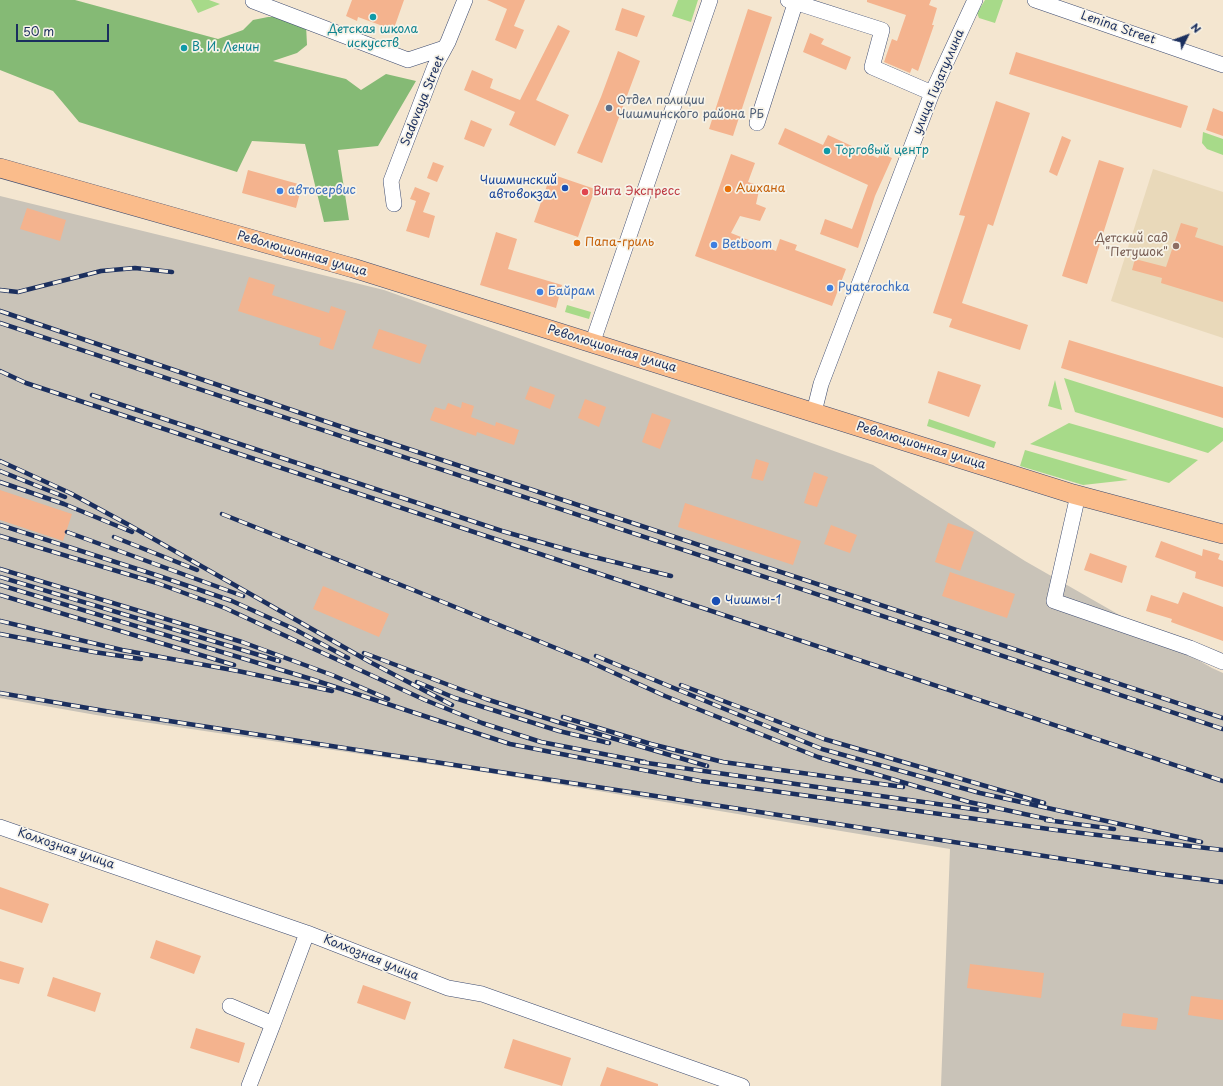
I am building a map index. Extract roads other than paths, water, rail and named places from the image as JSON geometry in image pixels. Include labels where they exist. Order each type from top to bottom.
[{"type":"main road","name":"Революционная улица","points":[[0,168],[353,268],[1078,495],[1223,534]]},
{"type":"street","name":"Sadovaya Street","points":[[394,204],[391,181],[435,66],[465,0]]},
{"type":"street","points":[[592,344],[710,0]]},
{"type":"street","name":"улица Гизатуллина","points":[[814,412],[820,384],[932,93],[975,0]]},
{"type":"street","name":"Lenina Street","points":[[1035,0],[1223,65]]},
{"type":"street","points":[[253,1],[408,60],[444,48]]},
{"type":"street","points":[[757,123],[791,2],[882,30],[872,67],[932,93]]},
{"type":"street","points":[[1078,495],[1054,600],[1190,648],[1223,662]]},
{"type":"street","name":"Колхозная улица","points":[[0,827],[307,933],[448,988],[482,994],[742,1086]]},
{"type":"street","points":[[249,1086],[307,933]]},
{"type":"street","points":[[230,1006],[273,1024]]},
{"type":"railway","points":[[0,290],[18,292],[101,271],[135,268],[172,272]]},
{"type":"railway","points":[[0,311],[342,427],[1223,718]]},
{"type":"railway","points":[[0,323],[1223,729]]},
{"type":"railway","points":[[0,371],[26,383],[1223,781]]},
{"type":"railway","points":[[92,395],[502,531],[586,555],[671,576]]},
{"type":"railway","points":[[0,461],[70,493],[370,662],[452,705]]},
{"type":"railway","points":[[0,471],[65,497]]},
{"type":"railway","points":[[0,482],[64,504],[132,532]]},
{"type":"railway","points":[[222,514],[590,662],[665,696],[818,757],[969,802],[1052,820]]},
{"type":"railway","points":[[0,525],[232,601],[294,629],[348,658]]},
{"type":"railway","points":[[67,532],[243,596]]},
{"type":"railway","points":[[0,536],[157,583],[225,608],[425,700],[482,723],[541,742],[645,762]]},
{"type":"railway","points":[[114,537],[197,570]]},
{"type":"railway","points":[[0,569],[242,642],[332,675],[388,699]]},
{"type":"railway","points":[[0,577],[279,661]]},
{"type":"railway","points":[[0,585],[311,679],[510,744],[700,781],[1056,830],[1223,850]]},
{"type":"railway","points":[[0,595],[234,665]]},
{"type":"railway","points":[[0,621],[122,650],[238,671],[332,691]]},
{"type":"railway","points":[[0,634],[94,652],[141,659]]},
{"type":"railway","points":[[364,653],[486,699],[561,723],[707,766]]},
{"type":"railway","points":[[596,656],[822,749],[980,793],[1201,842]]},
{"type":"railway","points":[[417,682],[455,698],[559,731],[609,743]]},
{"type":"railway","points":[[681,685],[824,739],[1044,803]]},
{"type":"railway","points":[[0,693],[111,712],[1161,874],[1223,882]]},
{"type":"railway","points":[[563,717],[651,744],[723,762],[903,787]]},
{"type":"railway","points":[[640,762],[987,811]]},
{"type":"railway","points":[[1046,820],[1114,829]]},
{"type":"place","name":"Детская школа искусств","points":[[373,17]]},
{"type":"place","name":"В. И. Ленин","points":[[184,48]]},
{"type":"place","name":"Отдел полиции Чишминского района РБ","points":[[609,108]]},
{"type":"place","name":"Торговый центр","points":[[827,151]]},
{"type":"place","name":"Чишминский автовокзал","points":[[565,188]]},
{"type":"place","name":"Ашхана","points":[[728,189]]},
{"type":"place","name":"автосервис","points":[[280,191]]},
{"type":"place","name":"Вита Экспресс","points":[[585,192]]},
{"type":"place","name":"Папа-гриль","points":[[577,243]]},
{"type":"place","name":"Betboom","points":[[714,245]]},
{"type":"place","name":"Детский сад \"Петушок\"","points":[[1176,246]]},
{"type":"place","name":"Pyaterochka","points":[[830,288]]},
{"type":"place","name":"Байрам","points":[[540,292]]},
{"type":"place","name":"Чишмы-1","points":[[716,601]]}]
